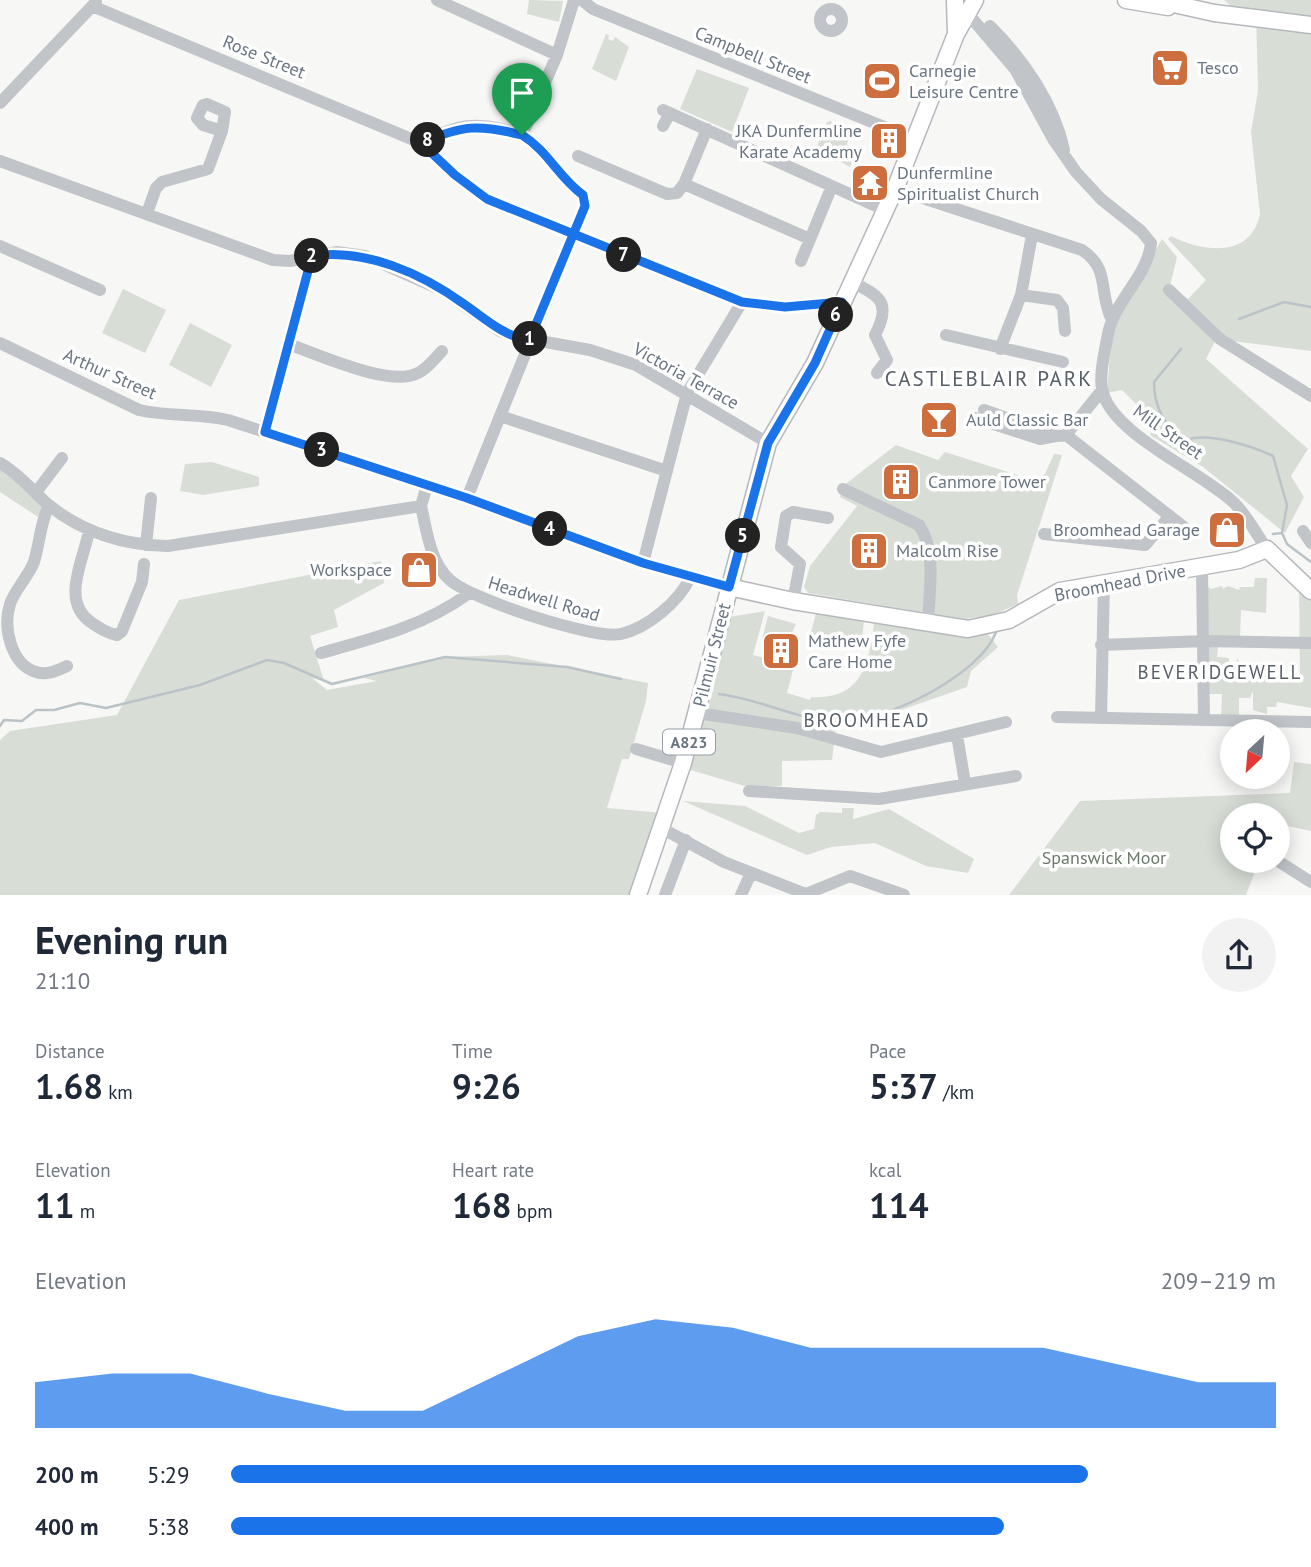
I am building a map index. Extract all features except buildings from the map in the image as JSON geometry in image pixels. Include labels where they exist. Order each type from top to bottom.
[{"type":"main road","name":"Pilmuir Street","points":[[955,0],[956,34]]},
{"type":"main road","points":[[955,0],[972,8]]},
{"type":"main road","points":[[1126,0],[1159,7],[1181,4]]},
{"type":"main road","points":[[1156,0],[1216,6],[1244,16],[1311,25]]},
{"type":"main road","name":"Pilmuir Street","points":[[638,895],[663,829],[683,764],[768,443],[815,363],[895,190],[956,34],[972,8]]},
{"type":"main road","points":[[1267,549],[1311,591]]},
{"type":"main road","name":"Broomhead Drive","points":[[729,587],[793,601],[968,629],[1009,620],[1060,591],[1239,561],[1267,549]]},
{"type":"street","points":[[437,0],[557,55]]},
{"type":"street","points":[[522,135],[557,55],[574,0]]},
{"type":"street","name":"Campbell Street","points":[[582,0],[593,9],[914,139]]},
{"type":"street","points":[[841,14],[848,0]]},
{"type":"street","points":[[1,102],[95,3]]},
{"type":"street","name":"Rose Street","points":[[95,3],[421,143]]},
{"type":"street","points":[[972,8],[1015,69],[1053,139],[1064,150],[1076,172],[1101,199],[1141,231],[1151,243],[1146,261],[1112,320],[1108,332],[1102,390],[1061,436]]},
{"type":"street","points":[[663,126],[666,111],[885,210]]},
{"type":"street","points":[[467,498],[529,341],[573,234],[585,206],[583,195],[569,185],[538,145],[522,135],[475,126],[456,128],[421,143],[455,175],[487,199],[573,234],[742,302],[785,307],[842,302]]},
{"type":"street","points":[[578,156],[667,194],[677,193],[684,184],[707,130]]},
{"type":"street","points":[[147,214],[156,188],[162,182],[208,169],[222,131]]},
{"type":"street","name":"Victoria Terrace","points":[[0,161],[274,260],[337,252],[365,256],[444,292],[499,331],[529,341],[590,350],[635,365],[687,393],[768,443]]},
{"type":"street","points":[[684,184],[810,239]]},
{"type":"street","points":[[801,261],[832,186]]},
{"type":"street","points":[[895,190],[1082,250],[1096,259],[1102,274],[1105,306],[1112,320]]},
{"type":"street","points":[[1000,349],[1021,295],[1032,235]]},
{"type":"street","points":[[0,246],[100,290]]},
{"type":"street","points":[[265,432],[312,256]]},
{"type":"street","points":[[851,282],[876,294],[883,308],[883,319],[875,335],[887,360],[877,373]]},
{"type":"street","points":[[1170,290],[1220,339],[1311,396]]},
{"type":"street","points":[[1021,295],[1057,300],[1063,308],[1065,331]]},
{"type":"street","points":[[643,563],[687,393],[742,302]]},
{"type":"street","points":[[946,335],[1063,362]]},
{"type":"street","name":"Arthur Street","points":[[0,343],[139,410],[164,416],[219,418],[467,498],[643,563],[729,587]]},
{"type":"street","points":[[288,344],[380,375],[404,377],[419,373],[442,351]]},
{"type":"street","name":"Mill Street","points":[[1102,390],[1110,410],[1127,428],[1154,448],[1186,466],[1234,503],[1267,549]]},
{"type":"street","points":[[979,414],[1061,436],[1185,528]]},
{"type":"street","points":[[500,416],[667,471]]},
{"type":"street","points":[[37,491],[62,458]]},
{"type":"street","points":[[0,463],[37,491],[50,505],[89,531],[146,545],[178,544],[421,506],[427,485]]},
{"type":"street","points":[[843,489],[919,525],[924,532],[930,570],[928,622]]},
{"type":"street","points":[[146,545],[151,498]]},
{"type":"street","points":[[50,505],[41,522],[34,560],[23,586],[5,600],[6,631],[18,658],[35,672],[49,673],[67,666]]},
{"type":"street","name":"Headwell Road","points":[[421,506],[435,561],[448,579],[468,594],[598,635],[621,634],[640,626],[682,595],[690,578]]},
{"type":"street","points":[[793,601],[800,569],[797,560],[780,547],[786,516],[793,512],[828,519]]},
{"type":"street","points":[[1044,534],[1145,545],[1170,516]]},
{"type":"street","points":[[89,531],[74,605],[82,616],[107,633],[117,635],[122,631],[141,584],[144,564]]},
{"type":"street","points":[[1303,531],[1311,543]]},
{"type":"street","points":[[1202,567],[1204,720]]},
{"type":"street","points":[[1101,718],[1104,583]]},
{"type":"street","points":[[141,584],[155,587]]},
{"type":"street","points":[[321,653],[388,635],[448,609],[468,594]]},
{"type":"street","points":[[1101,645],[1204,641],[1311,643]]},
{"type":"street","points":[[697,713],[797,728],[881,752],[1006,722]]},
{"type":"street","points":[[1056,717],[1311,722]]},
{"type":"street","points":[[957,735],[965,783]]},
{"type":"street","points":[[636,750],[683,764]]},
{"type":"street","points":[[749,791],[879,799],[1016,776]]},
{"type":"street","points":[[663,829],[751,873],[806,894],[850,876],[904,895]]},
{"type":"street","points":[[665,895],[686,840]]},
{"type":"street","points":[[1290,868],[1310,879]]},
{"type":"street","points":[[741,895],[751,873]]},
{"type":"green space","points":[[529,0],[563,1],[559,22],[527,14]]},
{"type":"green space","points":[[1224,0],[1311,0],[1311,351],[1216,339],[1206,359],[1308,449],[1291,476],[1304,497],[1285,533],[1203,467],[1150,435],[1156,424],[1122,390],[1107,393],[1111,340],[1119,313],[1162,239],[1177,257],[1170,286],[1188,299],[1206,280],[1168,239],[1171,236],[1210,248],[1236,245],[1247,239],[1255,229],[1260,214],[1251,132],[1258,91],[1256,11],[1232,7]]},
{"type":"green space","points":[[606,34],[609,35],[608,39],[613,41],[615,37],[629,47],[616,81],[592,69]]},
{"type":"green space","points":[[697,69],[749,88],[732,132],[680,109]]},
{"type":"green space","points":[[827,122],[839,125],[838,129],[852,131],[845,149],[855,154],[850,167],[838,160],[836,162],[829,159],[828,155],[825,159],[814,154]]},
{"type":"green space","points":[[123,289],[166,310],[145,353],[102,333]]},
{"type":"green space","points":[[190,323],[232,345],[211,387],[169,365]]},
{"type":"green space","points":[[896,445],[938,460],[945,452],[1036,481],[1045,474],[1054,454],[1062,455],[1017,595],[1018,604],[993,615],[965,619],[808,593],[804,587],[810,566],[857,506],[840,497],[843,486]]},
{"type":"green space","points":[[212,462],[259,477],[259,486],[203,495],[180,491],[185,464]]},
{"type":"green space","points":[[0,469],[44,505],[38,517],[0,492]]},
{"type":"green space","points":[[381,561],[384,583],[334,610],[338,627],[310,636],[324,681],[312,678],[327,690],[377,681],[364,678],[445,657],[507,655],[648,683],[646,701],[629,759],[622,759],[607,808],[663,813],[634,895],[0,895],[0,740],[10,731],[117,715],[179,600]]},
{"type":"green space","points":[[1255,578],[1267,578],[1266,613],[1241,610],[1240,638],[1209,638],[1207,586],[1211,589],[1222,586],[1223,589],[1228,586],[1239,590],[1240,587],[1254,587]]},
{"type":"green space","points":[[1299,580],[1311,591],[1311,708],[1277,702],[1276,707],[1267,707],[1267,714],[1253,710],[1253,691],[1250,698],[1239,698],[1239,719],[1221,719],[1222,694],[1206,694],[1206,647],[1218,647],[1217,657],[1229,658],[1229,664],[1236,664],[1237,658],[1240,663],[1268,663],[1269,671],[1276,671],[1278,676],[1300,676]]},
{"type":"green space","points":[[765,611],[753,655],[794,666],[787,693],[810,700],[811,697],[842,692],[852,686],[865,665],[874,623],[962,636],[987,633],[998,647],[971,671],[967,687],[895,712],[836,727],[832,760],[782,761],[782,786],[745,786],[687,769],[729,617]]},
{"type":"green space","points":[[816,613],[864,621],[861,648],[841,647],[841,644],[810,636]]},
{"type":"green space","points":[[768,616],[796,624],[789,639],[789,648],[762,640]]},
{"type":"green space","name":"Spanswick Moor","points":[[1294,762],[1311,764],[1311,831],[1290,827],[1290,803],[1220,803],[1220,873],[1254,873],[1246,895],[1009,895],[1080,801],[1290,793]]},
{"type":"green space","points":[[683,801],[745,806],[799,833],[814,829],[816,815],[820,812],[842,813],[842,808],[854,808],[853,819],[889,809],[974,859],[968,873],[926,866],[875,843],[831,847],[807,855]]},
{"type":"waterway","points":[[1239,319],[1284,302],[1311,307]]},
{"type":"waterway","points":[[1181,349],[1154,382],[1158,408],[1166,423],[1187,440],[1218,439],[1242,444],[1273,456],[1287,505],[1282,533],[1287,544],[1311,562]]},
{"type":"waterway","points":[[1273,534],[1282,533]]},
{"type":"waterway","points":[[719,694],[824,720],[858,720],[904,705],[951,680],[987,648],[996,632]]},
{"type":"waterway","points":[[0,726],[4,720],[22,721],[36,710],[54,710],[80,703],[106,708],[200,685],[267,660],[284,663],[332,684],[445,657],[567,667],[621,679]]},
{"type":"place","name":"Tesco","points":[[1170,68]]},
{"type":"place","name":"Carnegie Leisure Centre","points":[[882,81]]},
{"type":"place","name":"JKA Dunfermline Karate Academy","points":[[889,141]]},
{"type":"place","name":"Dunfermline Spiritualist Church","points":[[870,183]]},
{"type":"place","name":"Auld Classic Bar","points":[[939,420]]},
{"type":"place","name":"Canmore Tower","points":[[901,482]]},
{"type":"place","name":"Broomhead Garage","points":[[1227,530]]},
{"type":"place","name":"Malcolm Rise","points":[[869,551]]},
{"type":"place","name":"Workspace","points":[[419,570]]},
{"type":"place","name":"Mathew Fyfe Care Home","points":[[781,651]]},
{"type":"district","name":"CASTLEBLAIR PARK","points":[[989,379]]},
{"type":"district","name":"BEVERIDGEWELL","points":[[1220,672]]},
{"type":"district","name":"BROOMHEAD","points":[[867,720]]},
{"type":"route","points":[[522,135],[475,126],[456,128],[421,143],[455,175],[487,199],[513,211],[573,234],[742,302],[785,307],[842,302],[815,363],[768,443],[729,587],[643,563],[467,498],[265,432],[312,256],[337,252],[365,256],[391,266],[422,279],[464,304],[499,331],[529,341],[573,234],[585,206],[583,195],[569,185],[538,145],[522,135]]}]
